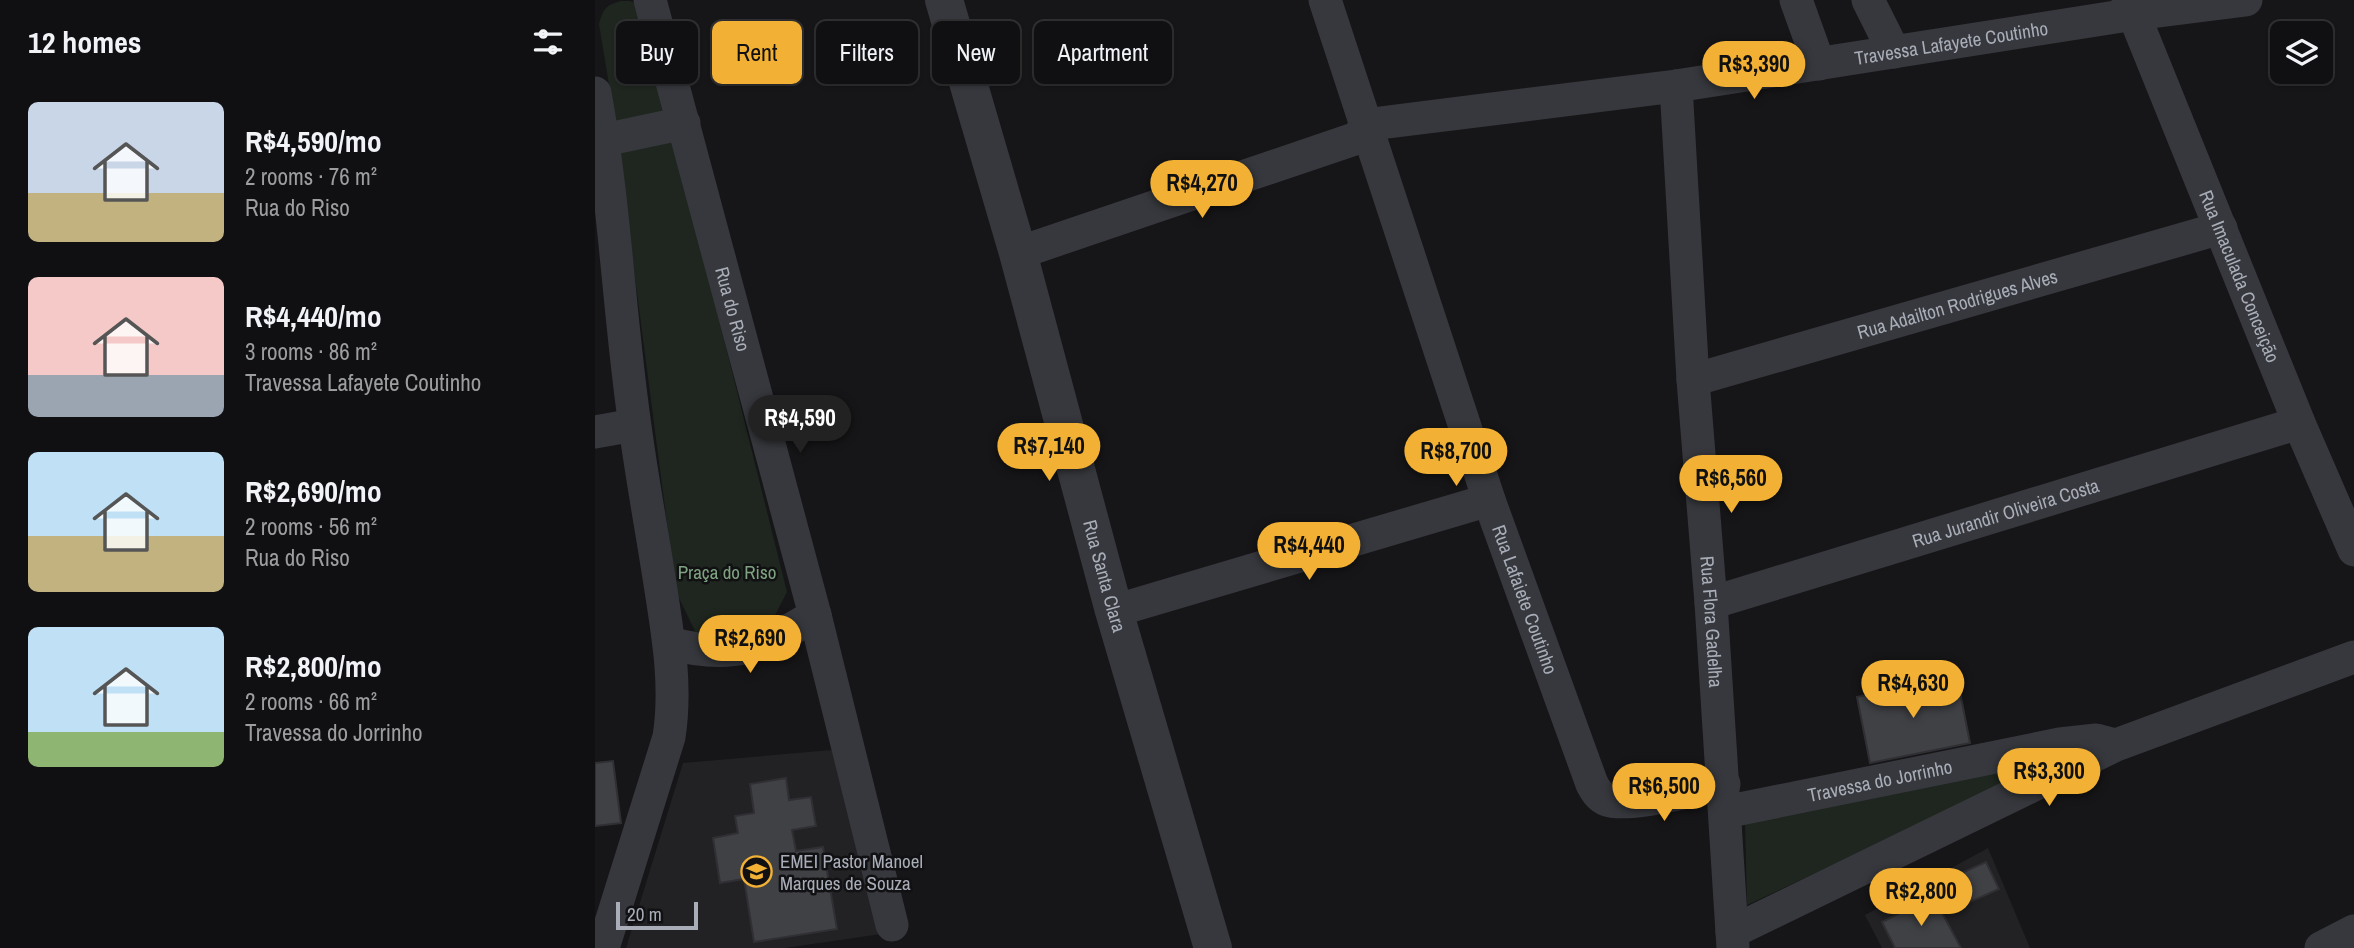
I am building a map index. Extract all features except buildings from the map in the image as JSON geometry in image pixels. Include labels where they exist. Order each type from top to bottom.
[{"type":"street","name":"Rua do Riso","points":[[650,0],[815,615],[892,925]]},
{"type":"street","name":"Rua Santa Clara","points":[[944,0],[1018,253],[1114,611],[1213,948]]},
{"type":"street","name":"Rua Lafaiete Coutinho","points":[[1325,0],[1489,500],[1591,784],[1606,800],[1626,802],[1725,798]]},
{"type":"street","points":[[1796,0],[1819,64]]},
{"type":"street","points":[[1868,0],[1894,52]]},
{"type":"street","name":"Travessa Lafayete Coutinho","points":[[1018,253],[1366,130],[1894,52],[2131,7],[2246,0]]},
{"type":"street","name":"Rua Imaculada Conceição","points":[[2131,7],[2299,423],[2354,550]]},
{"type":"street","name":"Rua Flora Gadelha","points":[[1676,86],[1693,380],[1725,798],[1733,940]]},
{"type":"street","points":[[595,93],[604,140],[635,425],[669,643],[673,712],[669,737],[603,948]]},
{"type":"street","points":[[604,140],[684,124]]},
{"type":"street","name":"Rua Adailton Rodrigues Alves","points":[[1693,380],[2221,228]]},
{"type":"street","name":"Rua Jurandir Oliveira Costa","points":[[1711,603],[2299,423]]},
{"type":"street","points":[[595,432],[635,425]]},
{"type":"street","points":[[1114,611],[1489,500]]},
{"type":"street","points":[[669,643],[722,652],[754,647],[784,635],[815,615]]},
{"type":"street","name":"Travessa do Jorrinho","points":[[1733,940],[2116,745],[2354,657]]},
{"type":"street","name":"Travessa do Jorrinho","points":[[1725,798],[2084,740],[2116,745]]},
{"type":"street","points":[[2321,948],[2354,931]]},
{"type":"shaded area","name":"EMEI Pastor Manoel Marques de Souza","points":[[832,750],[881,934],[785,948],[626,948],[683,763]]},
{"type":"shaded area","points":[[1988,848],[2030,948],[1882,948],[1865,915]]},
{"type":"green space","points":[[630,1],[637,4],[642,21],[616,21],[616,84],[663,84],[671,110],[616,127],[599,24],[606,8],[612,4]]},
{"type":"green space","name":"Praça do Riso","points":[[674,139],[787,592],[770,625],[731,644],[696,633],[676,592],[618,147]]},
{"type":"green space","points":[[2081,750],[1747,905],[1745,817]]},
{"type":"place","name":"EMEI Pastor Manoel Marques de Souza","points":[[757,872]]}]
